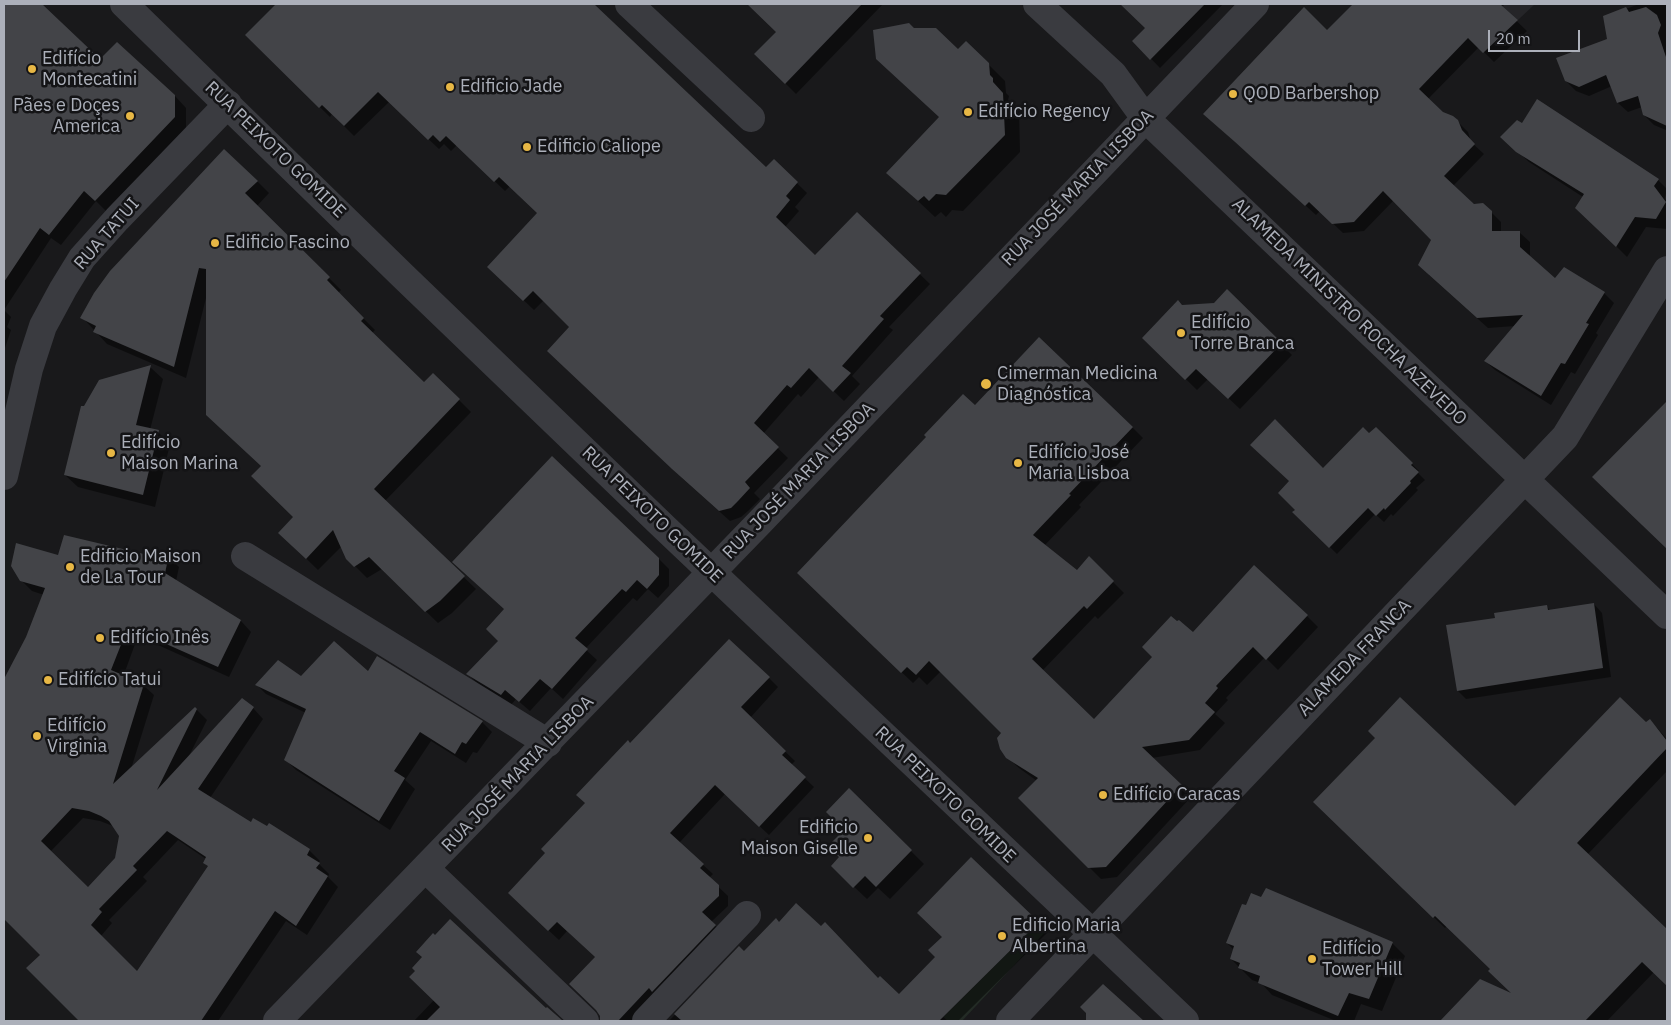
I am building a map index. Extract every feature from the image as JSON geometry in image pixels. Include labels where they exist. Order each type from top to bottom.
[{"type":"street","name":"RUA PEIXOTO GOMIDE","points":[[124,4],[411,284],[1185,1021]]},
{"type":"street","points":[[629,4],[751,118]]},
{"type":"street","name":"RUA JOSÉ MARIA LISBOA","points":[[278,1021],[548,743],[1255,4]]},
{"type":"street","name":"ALAMEDA MINISTRO ROCHA AZEVEDO","points":[[1040,5],[1113,74],[1145,118],[1667,614]]},
{"type":"street","name":"RUA TATUI","points":[[4,476],[29,369],[43,326],[63,289],[82,258],[228,104]]},
{"type":"street","name":"ALAMEDA FRANCA","points":[[1010,1021],[1565,438],[1667,270]]},
{"type":"street","points":[[245,556],[548,743]]},
{"type":"street","points":[[426,869],[585,1021]]},
{"type":"street","points":[[646,1021],[747,915]]},
{"type":"shaded area","points":[[1500,4],[1535,4],[1518,20]]},
{"type":"shaded area","points":[[1039,922],[1047,930],[962,1021],[948,1021],[943,1017]]},
{"type":"building","points":[[4,4],[42,4],[100,59],[117,42],[175,95],[175,117],[95,201],[84,191],[49,235],[40,228],[4,282]]},
{"type":"building","points":[[276,4],[594,4],[766,167],[774,159],[798,182],[786,196],[790,200],[776,217],[815,255],[857,212],[921,273],[880,316],[884,319],[842,366],[851,373],[833,392],[809,368],[791,388],[787,385],[754,423],[779,447],[745,482],[750,488],[738,501],[731,508],[719,511],[547,351],[569,327],[533,291],[523,301],[487,267],[537,213],[499,177],[494,182],[446,136],[440,142],[433,135],[428,140],[378,92],[344,126],[322,105],[319,108],[245,35]]},
{"type":"building","points":[[747,4],[862,4],[785,84],[754,54],[776,32]]},
{"type":"building","points":[[1120,4],[1205,4],[1150,60],[1132,41],[1145,28]]},
{"type":"building","points":[[1353,4],[1500,4],[1518,20],[1483,53],[1468,38],[1419,89],[1443,112],[1458,120],[1462,130],[1475,144],[1444,176],[1474,204],[1483,203],[1492,211],[1492,231],[1520,231],[1520,247],[1555,278],[1564,267],[1605,292],[1586,323],[1589,324],[1565,364],[1561,363],[1541,396],[1484,361],[1523,315],[1477,318],[1418,265],[1431,240],[1383,191],[1354,222],[1332,224],[1309,202],[1305,206],[1203,114],[1304,7],[1327,30]]},
{"type":"building","points":[[1626,7],[1629,12],[1646,7],[1657,15],[1661,25],[1658,33],[1667,60],[1667,126],[1643,115],[1638,96],[1617,103],[1606,75],[1579,87],[1565,81],[1556,58],[1607,39],[1603,16]]},
{"type":"building","name":"Edifício Regency","points":[[909,23],[914,28],[936,28],[958,49],[966,41],[989,63],[993,82],[1003,93],[1005,135],[946,195],[936,194],[929,201],[924,196],[918,201],[886,173],[939,117],[876,59],[873,30]]},
{"type":"building","points":[[1537,99],[1659,179],[1654,186],[1666,202],[1656,219],[1635,217],[1616,247],[1575,208],[1584,194],[1516,152],[1500,137],[1517,120],[1522,123]]},
{"type":"building","points":[[224,149],[258,181],[245,193],[330,277],[327,280],[364,318],[361,321],[424,382],[433,373],[460,399],[374,489],[465,576],[440,601],[425,612],[369,557],[354,567],[346,559],[333,530],[306,559],[278,533],[293,517],[251,476],[261,466],[206,415],[206,269],[199,268],[174,367],[93,332],[96,326],[80,318],[94,293],[110,271]]},
{"type":"building","name":"Edifício Torre Branca","points":[[1227,289],[1282,343],[1228,399],[1196,369],[1185,380],[1142,338],[1178,300],[1182,305],[1214,303]]},
{"type":"building","points":[[1039,337],[1133,427],[1033,535],[1077,570],[1089,556],[1114,581],[1087,609],[1084,606],[1032,659],[1094,719],[1152,657],[1142,647],[1171,616],[1193,632],[1254,565],[1308,615],[1266,660],[1253,647],[1216,686],[1218,688],[1205,703],[1215,712],[1189,740],[1142,747],[1182,785],[1106,867],[1088,868],[1018,798],[1038,778],[1006,758],[1000,749],[997,738],[1001,733],[929,661],[916,675],[907,667],[901,673],[797,573],[926,437],[924,435],[963,394],[975,405]]},
{"type":"building","name":"Edifício Maison Marina","points":[[151,365],[136,425],[159,430],[143,495],[64,475],[81,406],[84,406],[99,380]]},
{"type":"building","points":[[1667,401],[1667,549],[1592,477]]},
{"type":"building","points":[[1275,419],[1323,468],[1363,427],[1369,433],[1376,427],[1413,463],[1411,465],[1419,472],[1385,510],[1384,508],[1376,516],[1368,508],[1329,548],[1292,512],[1295,510],[1278,493],[1289,481],[1250,445]]},
{"type":"building","points":[[552,456],[659,558],[659,575],[647,589],[637,580],[626,592],[622,589],[575,638],[588,649],[552,689],[540,679],[519,702],[505,690],[501,695],[466,674],[498,641],[486,629],[504,609],[452,562]]},
{"type":"building","points":[[64,535],[148,555],[151,552],[169,555],[165,573],[241,620],[218,667],[128,627],[111,670],[144,684],[113,784],[195,707],[197,709],[157,790],[242,698],[254,707],[198,789],[251,822],[253,818],[267,826],[269,823],[310,849],[307,855],[320,863],[316,868],[328,876],[296,926],[275,911],[201,1021],[79,1021],[26,968],[40,955],[4,919],[4,679],[26,637],[45,588],[20,581],[11,566],[16,543],[58,555]],"holes":[[[72,808],[89,811],[101,816],[109,821],[119,836],[115,858],[88,887],[41,841]],[[167,831],[206,857],[203,863],[208,866],[137,971],[91,925],[102,912],[99,909],[137,870],[133,866]]]},
{"type":"building","points":[[1594,603],[1603,668],[1457,691],[1446,625],[1495,618],[1494,613],[1547,605],[1548,610]]},
{"type":"building","points":[[729,639],[770,677],[741,707],[786,751],[782,755],[806,777],[759,827],[715,785],[670,833],[704,864],[700,868],[719,885],[719,896],[702,912],[716,925],[652,992],[649,988],[618,1021],[600,1021],[600,1016],[596,1010],[569,984],[595,957],[557,922],[548,931],[508,893],[545,853],[541,849],[585,803],[576,795],[628,740],[630,743]]},
{"type":"building","points":[[334,641],[368,671],[377,656],[483,721],[466,744],[462,742],[455,754],[420,732],[394,771],[405,778],[379,821],[284,760],[306,709],[255,685],[278,660],[301,676]]},
{"type":"building","points":[[1400,697],[1515,806],[1620,697],[1646,722],[1650,719],[1667,741],[1667,748],[1577,843],[1667,929],[1667,986],[1642,962],[1585,1021],[1440,1021],[1480,979],[1511,993],[1488,971],[1490,969],[1435,916],[1433,918],[1313,802],[1375,738],[1368,731]]},
{"type":"building","name":"Edificio Maison Giselle","points":[[849,788],[912,850],[876,887],[865,876],[853,888],[831,866],[839,857],[828,846],[844,830],[826,812]]},
{"type":"building","points":[[971,857],[1039,922],[939,1021],[682,1021],[674,1014],[739,946],[744,951],[776,918],[779,922],[796,903],[821,926],[825,922],[878,978],[880,976],[899,994],[935,957],[928,950],[942,937],[917,913]]},
{"type":"building","points":[[1266,888],[1393,942],[1369,999],[1349,993],[1338,1016],[1258,983],[1260,976],[1238,968],[1240,963],[1230,959],[1234,946],[1226,943],[1242,904],[1246,905],[1251,893],[1261,897]]},
{"type":"building","points":[[450,919],[546,1008],[563,1021],[426,1021],[440,1007],[409,977],[415,971],[412,968],[422,957],[416,952],[433,933],[435,935]]},
{"type":"building","points":[[1103,984],[1144,1021],[1086,1021],[1086,1013],[1080,1007]]},
{"type":"place","name":"Edifício Montecatini","points":[[32,69]]},
{"type":"place","name":"Edificio Jade","points":[[450,87]]},
{"type":"place","name":"QOD Barbershop","points":[[1233,94]]},
{"type":"place","name":"Edifício Regency","points":[[968,112]]},
{"type":"place","name":"Pães e Doçes America","points":[[130,116]]},
{"type":"place","name":"Edificio Caliope","points":[[527,147]]},
{"type":"place","name":"Edificio Fascino","points":[[215,243]]},
{"type":"place","name":"Edifício Torre Branca","points":[[1181,333]]},
{"type":"place","name":"Cimerman Medicina Diagnóstica","points":[[986,384]]},
{"type":"place","name":"Edifício Maison Marina","points":[[111,453]]},
{"type":"place","name":"Edifício José Maria Lisboa","points":[[1018,463]]},
{"type":"place","name":"Edificio Maison de La Tour","points":[[70,567]]},
{"type":"place","name":"Edifício Inês","points":[[100,638]]},
{"type":"place","name":"Edifício Tatui","points":[[48,680]]},
{"type":"place","name":"Edifício Virginia","points":[[37,736]]},
{"type":"place","name":"Edifício Caracas","points":[[1103,795]]},
{"type":"place","name":"Edificio Maison Giselle","points":[[868,838]]},
{"type":"place","name":"Edificio Maria Albertina","points":[[1002,936]]},
{"type":"place","name":"Edifício Tower Hill","points":[[1312,959]]}]
